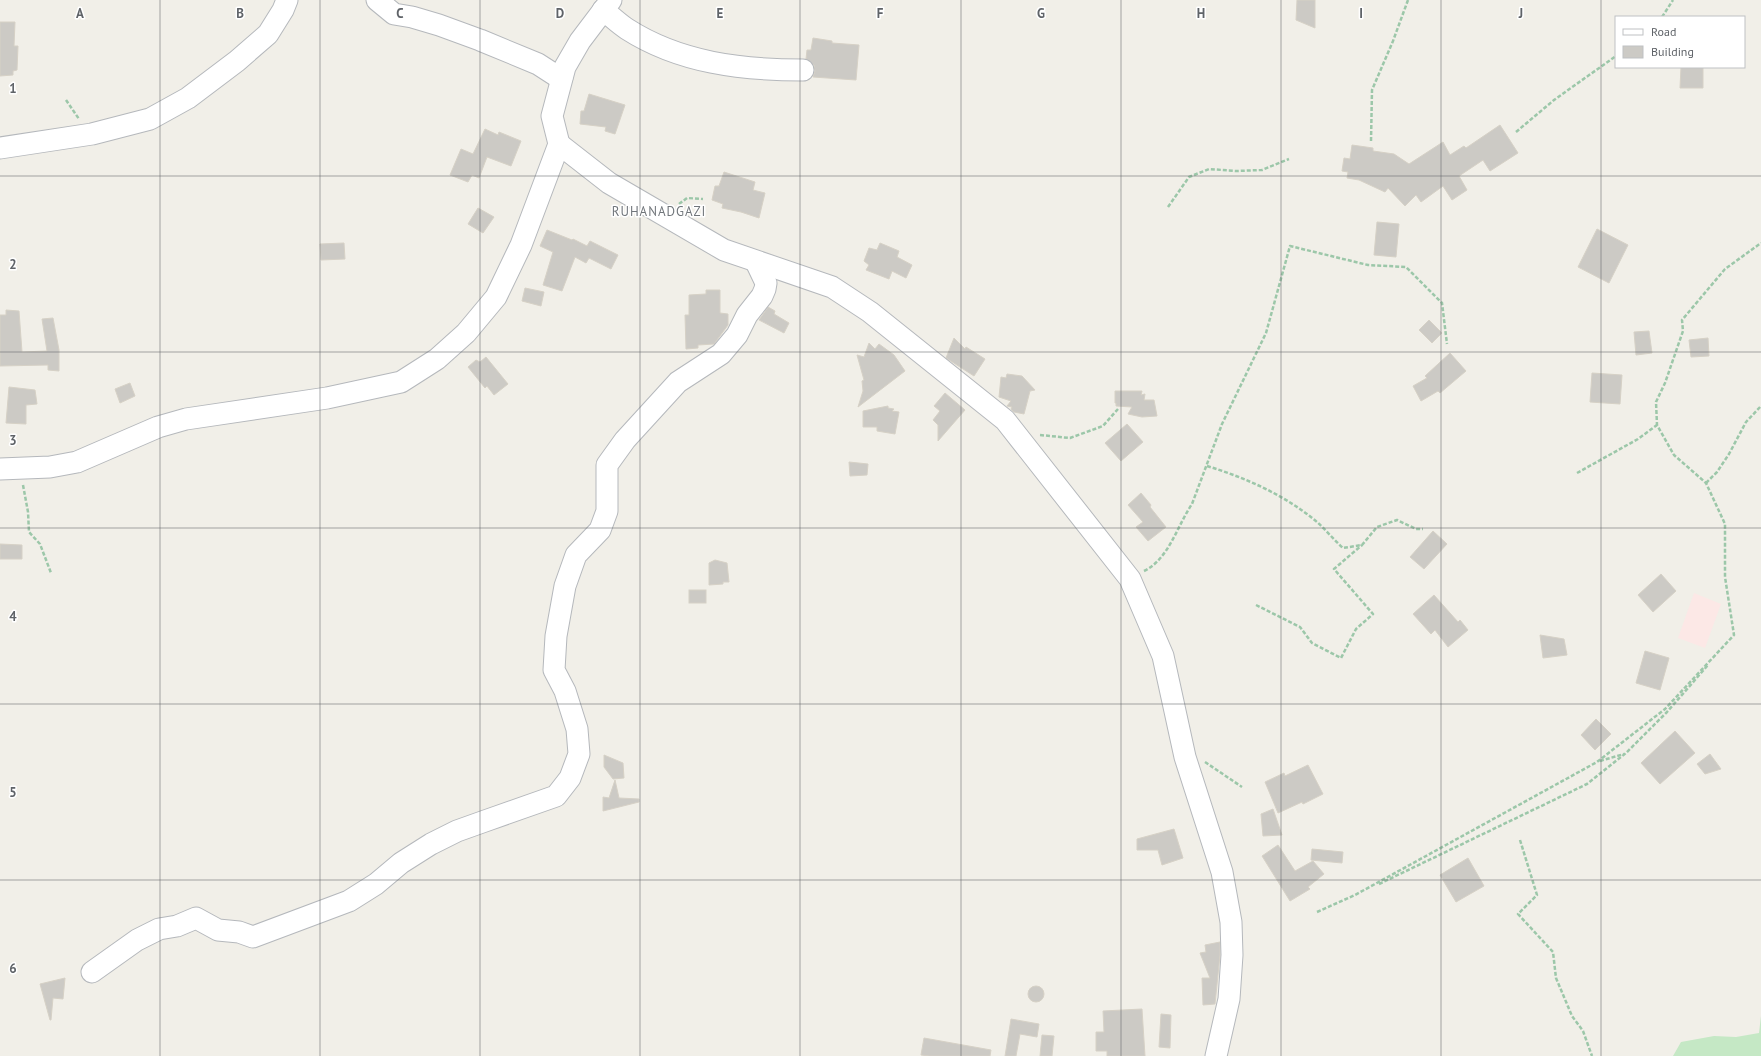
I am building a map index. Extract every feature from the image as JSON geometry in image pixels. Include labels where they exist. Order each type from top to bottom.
[{"type":"street","points":[[0,148],[92,134],[150,119],[188,98],[237,61],[268,34],[283,10],[287,0]]},
{"type":"street","points":[[377,0],[394,14],[419,19],[480,40],[538,64],[555,75],[562,76]]},
{"type":"street","points":[[0,469],[50,466],[77,462],[158,427],[186,419],[327,398],[401,382],[437,359],[466,333],[496,297],[521,245],[559,144],[552,116],[565,67],[580,41],[607,5],[627,29],[675,53],[708,62],[743,68],[803,70]]},
{"type":"street","points":[[559,144],[609,183],[724,250],[832,287],[887,325],[1005,420],[1130,579],[1164,656],[1182,743],[1222,872],[1231,922],[1232,955],[1229,999],[1216,1056]]},
{"type":"street","points":[[92,972],[137,940],[159,929],[177,926],[196,918],[218,930],[238,932],[253,937],[307,917],[349,901],[376,884],[407,859],[431,844],[457,832],[539,800],[556,796],[570,778],[579,754],[577,729],[573,715],[565,691],[554,670],[556,636],[565,586],[576,555],[600,530],[607,511],[607,465],[625,440],[678,382],[721,354],[738,335],[747,314],[762,296],[765,289],[766,283],[756,262]]},
{"type":"path","points":[[1371,141],[1372,90],[1393,41],[1408,0]]},
{"type":"path","points":[[1663,16],[1674,0]]},
{"type":"path","points":[[1516,132],[1554,100],[1615,57]]},
{"type":"path","points":[[1168,207],[1189,177],[1209,169],[1236,172],[1262,170],[1289,159]]},
{"type":"path","points":[[1317,912],[1587,784],[1626,753],[1667,712],[1734,635],[1725,577],[1725,524],[1706,483],[1674,455],[1657,425],[1656,402],[1665,383],[1683,331],[1682,320],[1725,269],[1761,243]]},
{"type":"path","points":[[1130,579],[1154,567],[1172,542],[1192,504],[1222,424],[1266,333],[1290,246],[1368,266],[1406,267],[1442,303],[1447,344]]},
{"type":"path","points":[[1706,483],[1729,454],[1746,422],[1761,406]]},
{"type":"path","points":[[1015,433],[1070,438],[1103,426],[1118,409]]},
{"type":"path","points":[[1576,473],[1638,439],[1657,425]]},
{"type":"path","points":[[1207,466],[1230,473],[1275,493],[1316,522],[1343,548],[1362,545]]},
{"type":"path","points":[[21,468],[28,512],[29,532],[40,544],[51,573]]},
{"type":"path","points":[[1256,605],[1300,627],[1312,643],[1342,658],[1356,629],[1373,614],[1334,569],[1362,545],[1377,527],[1397,520],[1416,529],[1423,529]]},
{"type":"path","points":[[1355,895],[1597,762],[1664,709],[1734,635]]},
{"type":"path","points":[[1182,743],[1212,767],[1242,787]]},
{"type":"path","points":[[1597,762],[1626,753]]},
{"type":"path","points":[[1520,840],[1538,895],[1518,914],[1553,952],[1556,978],[1572,1016],[1583,1031],[1592,1056]]},
{"type":"shaded area","points":[[1694,593],[1721,604],[1705,648],[1678,638]]},
{"type":"green space","points":[[1761,1016],[1761,1056],[1673,1056],[1681,1042],[1714,1036],[1736,1037],[1759,1033]]},
{"type":"building","points":[[1297,0],[1315,0],[1315,28],[1296,20]]},
{"type":"building","points":[[0,22],[15,22],[14,46],[18,46],[17,70],[13,71],[13,75],[0,76]]},
{"type":"building","points":[[813,38],[832,41],[832,43],[859,45],[856,80],[813,77],[815,71],[814,65],[806,59],[807,50],[811,50]]},
{"type":"building","points":[[1681,68],[1703,68],[1703,88],[1680,88]]},
{"type":"building","points":[[589,94],[625,105],[615,134],[605,131],[606,127],[580,124],[581,111],[584,111]]},
{"type":"building","points":[[1500,125],[1518,153],[1490,171],[1483,160],[1459,176],[1467,190],[1452,200],[1443,186],[1421,202],[1416,195],[1405,206],[1388,188],[1385,192],[1359,180],[1347,178],[1348,172],[1342,171],[1344,158],[1350,159],[1352,145],[1373,148],[1373,151],[1394,154],[1409,164],[1443,142],[1450,155],[1464,146],[1466,148]]},
{"type":"building","points":[[485,129],[498,135],[499,132],[521,141],[511,166],[487,157],[479,178],[472,175],[468,182],[450,175],[461,149],[473,154]]},
{"type":"building","points":[[724,172],[755,182],[753,190],[765,193],[759,218],[722,208],[723,204],[712,200],[715,186],[719,186]]},
{"type":"building","points":[[478,208],[494,217],[483,233],[468,224]]},
{"type":"building","points":[[1377,222],[1399,224],[1396,257],[1374,255]]},
{"type":"building","points":[[1597,229],[1628,245],[1609,283],[1578,267]]},
{"type":"building","points":[[547,230],[572,240],[573,239],[587,246],[590,241],[618,255],[611,269],[589,258],[586,263],[575,257],[562,291],[543,285],[553,252],[540,246]]},
{"type":"building","points":[[344,243],[345,259],[321,260],[320,244]]},
{"type":"building","points":[[880,243],[899,251],[897,257],[912,265],[906,278],[892,271],[889,279],[866,270],[869,265],[864,261],[869,248],[877,250]]},
{"type":"building","points":[[525,288],[544,292],[541,306],[522,301]]},
{"type":"building","points":[[706,290],[720,290],[720,313],[728,314],[728,325],[714,344],[698,345],[698,348],[686,349],[685,315],[689,315],[689,295],[706,294]]},
{"type":"building","points":[[768,307],[775,311],[774,314],[789,323],[784,333],[759,320]]},
{"type":"building","points":[[6,310],[19,311],[22,352],[47,351],[42,319],[53,318],[59,350],[59,371],[48,370],[48,365],[0,366],[0,315],[6,315]]},
{"type":"building","points":[[1429,320],[1442,333],[1432,343],[1419,330]]},
{"type":"building","points":[[1649,331],[1652,353],[1636,355],[1634,332]]},
{"type":"building","points":[[954,338],[965,349],[966,347],[985,359],[974,376],[946,358]]},
{"type":"building","points":[[1708,338],[1709,356],[1691,357],[1689,340]]},
{"type":"building","points":[[869,343],[875,349],[879,344],[894,355],[905,371],[858,407],[863,391],[862,381],[864,380],[857,355],[864,357]]},
{"type":"building","points":[[1450,353],[1466,371],[1440,393],[1438,391],[1421,401],[1413,386],[1427,378],[1425,376]]},
{"type":"building","points":[[486,357],[508,384],[494,395],[487,386],[485,388],[468,367],[476,360],[480,362]]},
{"type":"building","points":[[1592,373],[1622,375],[1620,404],[1590,402]]},
{"type":"building","points":[[1007,374],[1022,376],[1035,390],[1030,391],[1024,414],[1014,412],[1011,409],[1012,407],[1007,406],[1011,401],[999,397],[1001,377],[1006,378]]},
{"type":"building","points":[[130,383],[135,396],[120,403],[115,389]]},
{"type":"building","points":[[9,387],[35,390],[37,404],[26,405],[26,424],[6,423]]},
{"type":"building","points":[[1115,391],[1142,391],[1141,395],[1145,394],[1144,400],[1154,400],[1157,416],[1142,417],[1128,414],[1132,407],[1116,406]]},
{"type":"building","points":[[945,393],[965,410],[938,441],[938,425],[933,420],[940,411],[934,406]]},
{"type":"building","points":[[888,406],[888,408],[894,409],[892,411],[899,412],[895,434],[877,431],[877,427],[863,427],[863,411]]},
{"type":"building","points":[[1127,424],[1143,442],[1121,461],[1105,443]]},
{"type":"building","points":[[849,462],[868,464],[867,475],[850,476]]},
{"type":"building","points":[[1141,493],[1166,527],[1148,541],[1136,527],[1143,522],[1128,505]]},
{"type":"building","points":[[1433,531],[1447,544],[1424,569],[1410,557]]},
{"type":"building","points":[[0,544],[22,545],[22,559],[0,559]]},
{"type":"building","points":[[715,560],[727,563],[729,582],[709,585],[709,563]]},
{"type":"building","points":[[1661,574],[1676,591],[1653,612],[1638,595]]},
{"type":"building","points":[[689,590],[706,590],[706,603],[689,603]]},
{"type":"building","points":[[1434,595],[1458,622],[1460,620],[1468,630],[1448,647],[1435,630],[1431,634],[1413,614]]},
{"type":"building","points":[[1540,635],[1564,639],[1567,655],[1543,658]]},
{"type":"building","points":[[1645,651],[1669,658],[1660,690],[1636,683]]},
{"type":"building","points":[[1596,719],[1611,734],[1595,750],[1581,735]]},
{"type":"building","points":[[1675,731],[1695,753],[1660,784],[1641,763]]},
{"type":"building","points":[[1710,754],[1721,769],[1705,774],[1697,764]]},
{"type":"building","points":[[604,755],[623,763],[624,778],[613,779],[604,767]]},
{"type":"building","points":[[1308,765],[1323,794],[1303,804],[1302,802],[1278,813],[1265,782],[1284,773],[1285,776]]},
{"type":"building","points":[[615,780],[619,798],[639,799],[639,802],[603,811],[603,797],[609,798]]},
{"type":"building","points":[[1273,809],[1282,835],[1263,836],[1261,814]]},
{"type":"building","points":[[1174,829],[1183,858],[1162,865],[1158,850],[1137,850],[1137,839]]},
{"type":"building","points":[[1278,845],[1295,871],[1313,861],[1324,874],[1308,887],[1310,889],[1290,901],[1262,856]]},
{"type":"building","points":[[1312,849],[1343,852],[1342,863],[1311,860]]},
{"type":"building","points":[[1468,858],[1484,886],[1456,902],[1440,875]]},
{"type":"building","points":[[1220,942],[1215,1004],[1203,1005],[1202,978],[1210,978],[1200,953],[1206,952],[1205,945]]},
{"type":"building","points":[[65,978],[63,999],[53,998],[50,1020],[40,984]]},
{"type":"building","points":[[1036,986],[1042,988],[1044,994],[1042,1000],[1036,1002],[1030,1000],[1028,994],[1030,988]]},
{"type":"building","points":[[1142,1009],[1145,1056],[1107,1056],[1107,1051],[1096,1051],[1096,1032],[1104,1032],[1103,1011]]},
{"type":"building","points":[[1161,1014],[1171,1015],[1170,1048],[1159,1047]]},
{"type":"building","points":[[1011,1019],[1039,1024],[1037,1037],[1020,1034],[1016,1056],[1005,1056]]},
{"type":"building","points":[[1042,1035],[1054,1036],[1052,1056],[1040,1056]]},
{"type":"building","points":[[924,1038],[991,1050],[990,1056],[921,1055]]},
{"type":"district","name":"RUHANADGAZI","points":[[659,211]]}]
